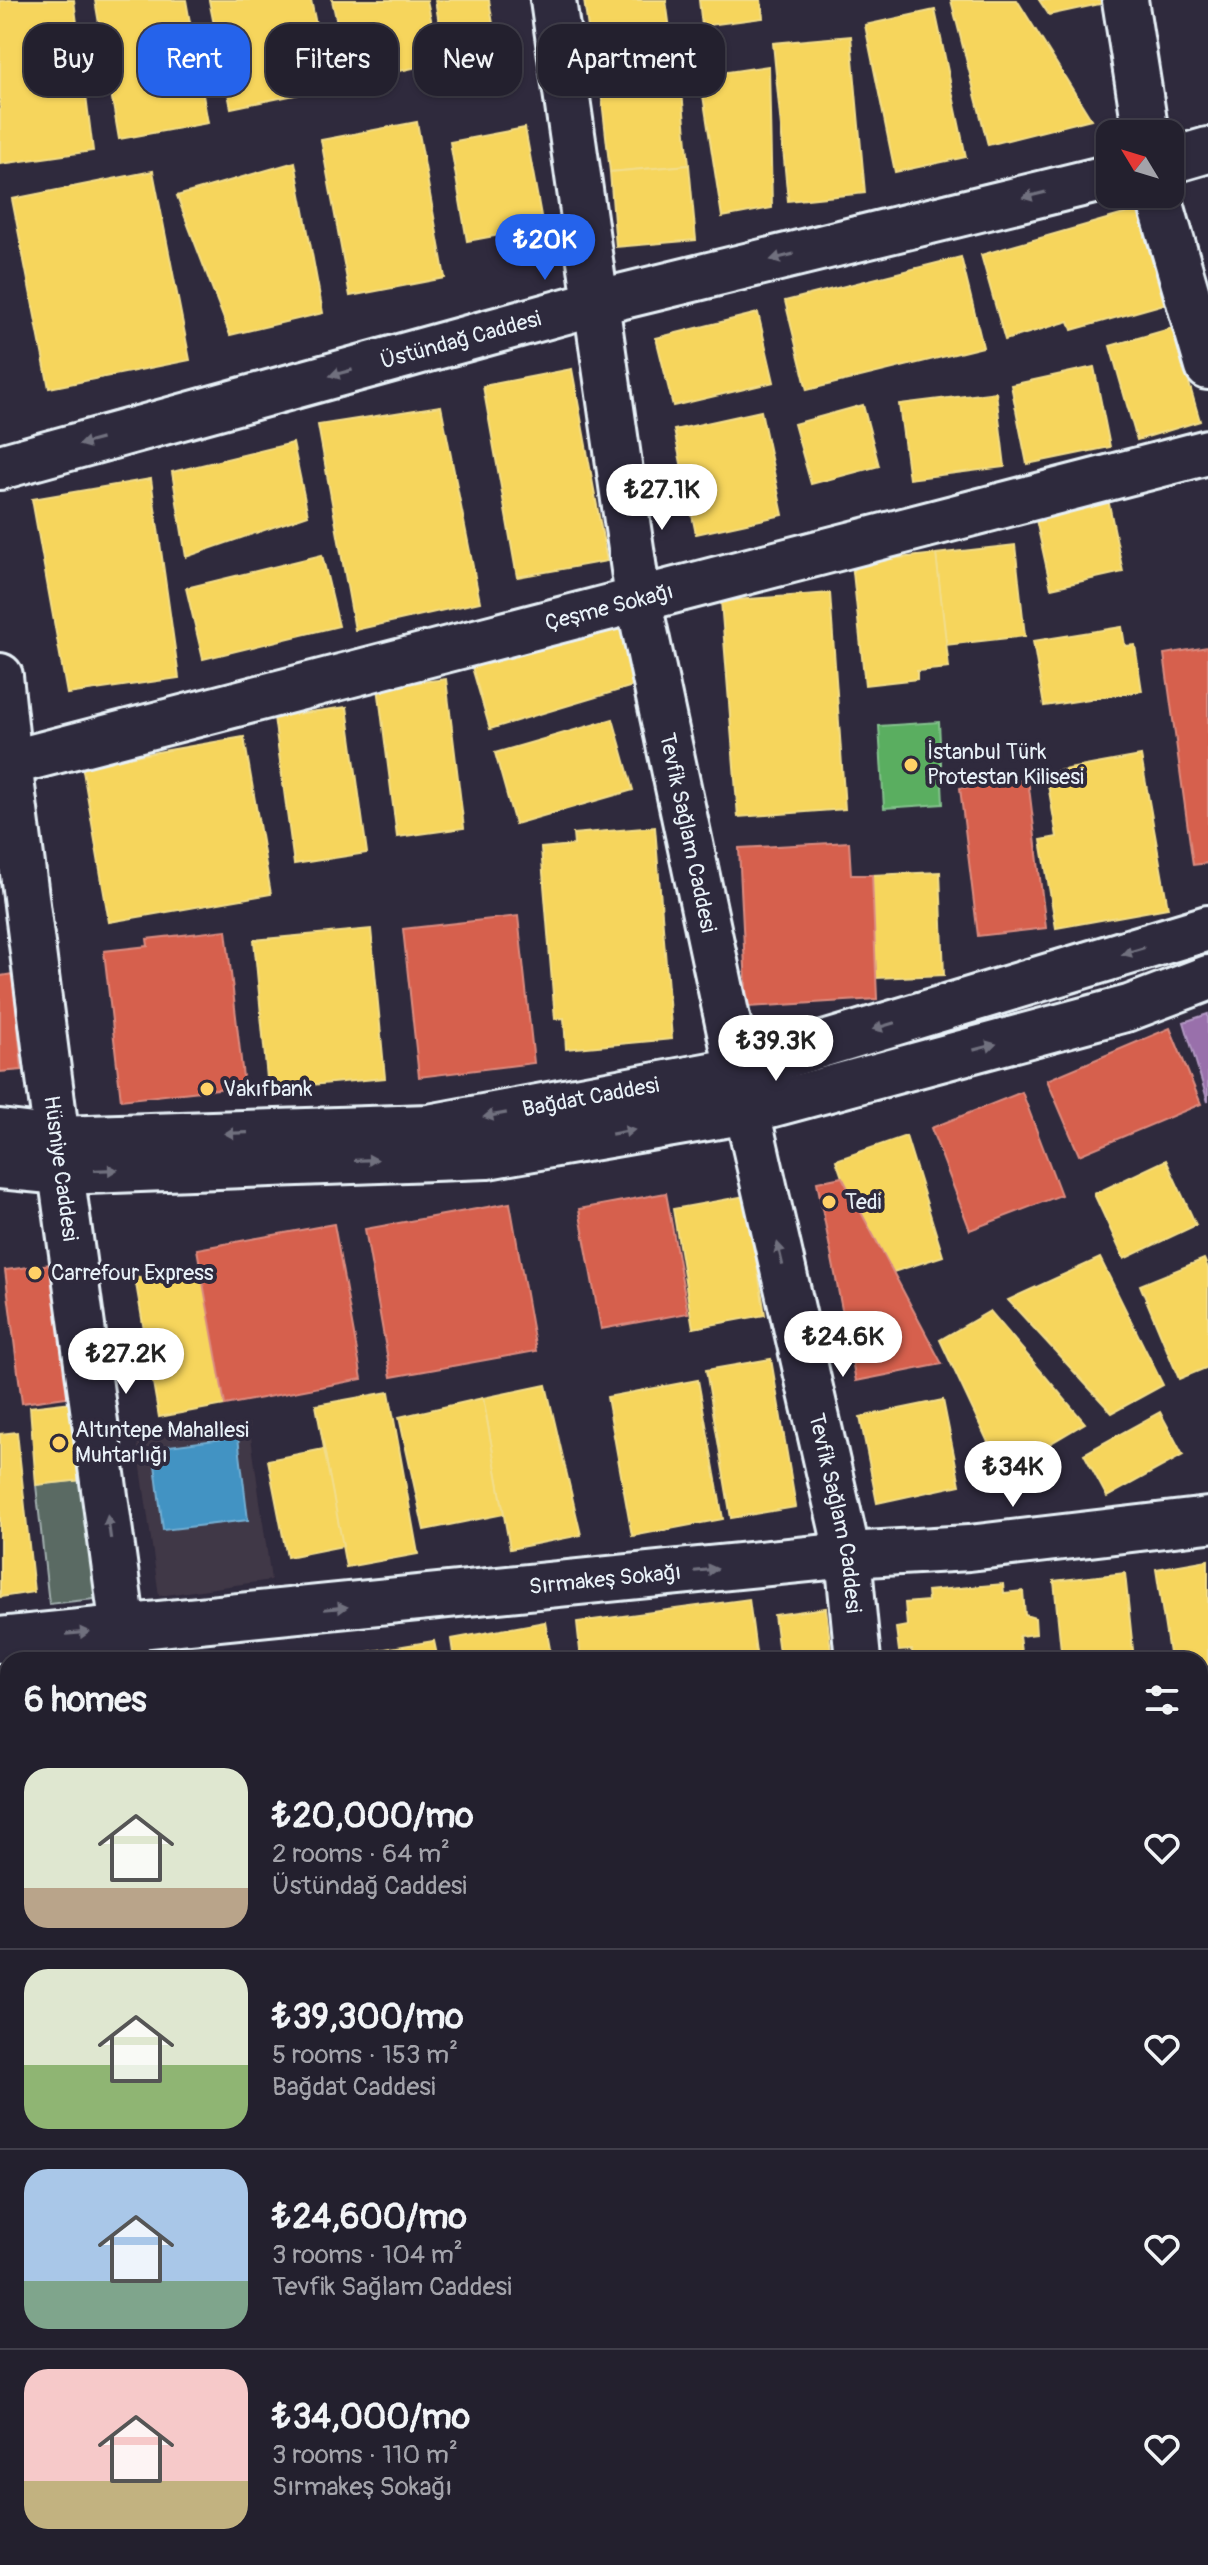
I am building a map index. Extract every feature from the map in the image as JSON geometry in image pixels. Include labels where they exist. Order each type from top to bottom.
[{"type":"street","name":"Tevfik Sağlam Caddesi","points":[[553,0],[638,598],[743,1091],[848,1555],[857,1652]]},
{"type":"street","points":[[1125,0],[1144,120]]},
{"type":"street","points":[[1184,157],[1208,150]]},
{"type":"street","name":"Üstündağ Caddesi","points":[[0,467],[595,303],[1096,180]]},
{"type":"street","points":[[1162,208],[1208,367]]},
{"type":"street","name":"Çeşme Sokağı","points":[[9,763],[1208,452]]},
{"type":"street","name":"Hüsniye Caddesi","points":[[0,676],[125,1645]]},
{"type":"street","name":"Bağdat Caddesi","points":[[743,1091],[1208,928]]},
{"type":"street","name":"Bağdat Caddesi","points":[[0,1166],[60,1156],[487,1156],[743,1091],[1129,1008],[1208,978]]},
{"type":"street","name":"Bağdat Caddesi","points":[[0,1132],[60,1156]]},
{"type":"street","name":"Sırmakeş Sokağı","points":[[0,1640],[125,1645],[848,1555],[969,1548],[1208,1520]]},
{"type":"shaded area","points":[[249,1423],[271,1580],[159,1596],[137,1439]]},
{"type":"green space","points":[[90,1479],[103,1598],[49,1604],[36,1485]]},
{"type":"building: Homes","points":[[74,0],[77,24],[24,24],[24,96],[86,96],[93,151],[0,164],[0,1]]},
{"type":"building: Homes","points":[[95,0],[186,0],[190,24],[138,24],[138,96],[203,96],[208,123],[119,139],[112,96],[122,96],[122,24],[99,24]]},
{"type":"building: Homes","points":[[209,0],[311,0],[316,24],[266,24],[266,96],[290,96],[231,108],[229,96],[250,96],[250,24],[214,24]]},
{"type":"building: Homes","points":[[332,0],[427,0],[432,24],[414,24],[414,68],[398,71],[398,24],[337,24]]},
{"type":"building: Homes","points":[[435,0],[489,0],[493,24],[439,24]]},
{"type":"building: Homes","points":[[584,0],[666,0],[669,24],[587,24]]},
{"type":"building: Homes","points":[[699,0],[761,0],[763,18],[702,24]]},
{"type":"building: Homes","points":[[951,0],[1017,0],[1091,119],[988,145]]},
{"type":"building: Homes","points":[[1039,0],[1108,0],[1109,2],[1049,15]]},
{"type":"building: Homes","points":[[935,10],[966,157],[895,172],[865,25]]},
{"type":"building: Homes","points":[[851,36],[865,193],[788,201],[773,43]]},
{"type":"building: Homes","points":[[769,66],[772,208],[722,217],[703,96],[725,96],[725,72]]},
{"type":"building: Homes","points":[[602,96],[682,96],[689,165],[610,172]]},
{"type":"building: Homes","points":[[417,122],[445,278],[350,296],[321,140]]},
{"type":"building: Homes","points":[[525,128],[543,227],[467,241],[450,142]]},
{"type":"building: Homes","points":[[295,162],[323,313],[230,335],[177,196]]},
{"type":"building: Homes","points":[[689,165],[696,240],[616,247],[610,172]]},
{"type":"building: Homes","points":[[153,171],[190,360],[49,388],[12,199]]},
{"type":"building: Homes","points":[[1138,210],[1164,304],[1072,330],[1069,321],[1005,340],[981,255]]},
{"type":"building: Homes","points":[[961,257],[983,347],[807,390],[785,301]]},
{"type":"building: Homes","points":[[758,313],[774,382],[673,406],[656,338]]},
{"type":"building: Homes","points":[[1173,328],[1200,421],[1137,440],[1110,346]]},
{"type":"building: Homes","points":[[1094,367],[1110,447],[1027,464],[1011,385]]},
{"type":"building: Homes","points":[[572,369],[607,561],[517,577],[483,386]]},
{"type":"building: Homes","points":[[996,392],[1005,467],[909,479],[899,404]]},
{"type":"building: Homes","points":[[863,405],[879,466],[811,484],[794,424]]},
{"type":"building: Homes","points":[[441,406],[480,602],[355,630],[318,425]]},
{"type":"building: Homes","points":[[761,411],[783,515],[696,534],[674,430]]},
{"type":"building: Homes","points":[[293,443],[308,515],[186,557],[172,472]]},
{"type":"building: Homes","points":[[151,479],[179,678],[67,694],[32,499]]},
{"type":"building: Homes","points":[[1108,499],[1123,572],[1051,588],[1035,515]]},
{"type":"building: Homes","points":[[1015,545],[1025,636],[946,645],[936,554]]},
{"type":"building: Homes","points":[[936,554],[949,668],[917,671],[917,679],[865,685],[852,563]]},
{"type":"building: Homes","points":[[322,555],[339,626],[203,659],[186,588]]},
{"type":"building: Homes","points":[[830,593],[845,809],[738,817],[721,601]]},
{"type":"building: Homes","points":[[617,620],[636,685],[490,729],[471,664]]},
{"type":"building: Homes","points":[[1122,627],[1125,646],[1135,645],[1142,691],[1044,706],[1033,641]]},
{"type":"building: Homes","points":[[446,679],[464,828],[397,837],[378,687]]},
{"type":"building: Homes","points":[[347,707],[367,853],[294,864],[274,717]]},
{"type":"building: Homes","points":[[613,719],[633,790],[515,824],[495,753]]},
{"type":"building: Homes","points":[[244,737],[271,894],[109,922],[82,765]]},
{"type":"building: Homes","points":[[1141,756],[1168,908],[1056,928],[1041,840],[1057,837],[1046,773]]},
{"type":"building: Homes","points":[[655,827],[672,1039],[566,1049],[564,1018],[555,1019],[541,848],[574,845],[573,834]]},
{"type":"building: Homes","points":[[940,872],[944,975],[876,978],[872,875]]},
{"type":"building: Homes","points":[[371,929],[385,1078],[268,1089],[254,940]]},
{"type":"building: Homes","points":[[906,1136],[943,1256],[893,1272],[836,1160]]},
{"type":"building: Homes","points":[[1166,1160],[1196,1225],[1124,1259],[1094,1194]]},
{"type":"building: Homes","points":[[746,1196],[765,1315],[693,1328],[673,1209]]},
{"type":"building: Homes","points":[[1100,1258],[1163,1385],[1112,1413],[1008,1300]]},
{"type":"building: Homes","points":[[1204,1259],[1208,1268],[1208,1367],[1179,1379],[1140,1285]]},
{"type":"building: Homes","points":[[201,1266],[225,1405],[159,1417],[135,1278]]},
{"type":"building: Homes","points":[[990,1311],[1085,1423],[1002,1472],[940,1340]]},
{"type":"building: Homes","points":[[771,1359],[796,1507],[731,1518],[706,1370]]},
{"type":"building: Homes","points":[[698,1380],[723,1519],[632,1536],[607,1397]]},
{"type":"building: Homes","points":[[546,1385],[581,1535],[510,1549],[483,1398]]},
{"type":"building: Homes","points":[[389,1392],[418,1554],[346,1567],[316,1405]]},
{"type":"building: Homes","points":[[483,1398],[504,1514],[424,1530],[399,1417]]},
{"type":"building: Homes","points":[[943,1400],[960,1485],[877,1503],[860,1417]]},
{"type":"building: Homes","name":"Altıntepe Mahallesi Muhtarlığı","points":[[80,1401],[91,1479],[36,1485],[30,1407]]},
{"type":"building: Homes","points":[[1160,1412],[1183,1455],[1107,1497],[1084,1454]]},
{"type":"building: Homes","points":[[17,1432],[34,1592],[0,1597],[0,1434]]},
{"type":"building: Homes","points":[[324,1449],[343,1546],[287,1557],[268,1460]]},
{"type":"building: Homes","points":[[1208,1560],[1208,1652],[1169,1652],[1156,1569]]},
{"type":"building: Homes","points":[[1125,1573],[1133,1652],[1061,1652],[1054,1581]]},
{"type":"building: Homes","points":[[1003,1584],[1004,1593],[1023,1591],[1025,1615],[1035,1618],[1036,1634],[1019,1636],[1021,1652],[899,1651],[896,1628],[907,1626],[905,1603],[928,1601],[927,1591]]},
{"type":"building: Homes","points":[[749,1599],[756,1652],[580,1652],[577,1622]]},
{"type":"building: Homes","points":[[826,1608],[831,1652],[779,1652],[774,1615]]},
{"type":"building: Homes","points":[[545,1622],[551,1652],[453,1652],[451,1639]]},
{"type":"building: Homes","points":[[434,1641],[436,1652],[366,1652]]},
{"type":"building: Shops","points":[[1208,647],[1208,863],[1193,865],[1164,654]]},
{"type":"building: Shops","points":[[1028,779],[1046,928],[978,936],[960,788]]},
{"type":"building: Shops","points":[[849,842],[851,875],[872,875],[877,999],[747,1007],[739,848]]},
{"type":"building: Shops","points":[[518,916],[534,1063],[419,1077],[403,929]]},
{"type":"building: Shops","points":[[226,930],[244,1086],[121,1100],[104,951],[148,946],[147,939]]},
{"type":"building: Shops","points":[[13,974],[22,1070],[0,1072],[0,976]]},
{"type":"building: Shops","points":[[1170,1028],[1201,1104],[1079,1155],[1047,1080]]},
{"type":"building: Shops","points":[[1022,1092],[1061,1195],[970,1230],[931,1128]]},
{"type":"building: Shops","points":[[842,1177],[942,1364],[856,1381],[817,1182]]},
{"type":"building: Shops","points":[[666,1193],[688,1313],[601,1329],[579,1209]]},
{"type":"building: Shops","points":[[510,1203],[536,1351],[391,1377],[365,1229]]},
{"type":"building: Shops","points":[[334,1224],[362,1379],[225,1405],[197,1249]]},
{"type":"building: Shops","points":[[58,1263],[74,1396],[22,1403],[5,1270]]},
{"type":"building: Offices","points":[[1208,1014],[1208,1102],[1184,1022]]},
{"type":"building: Schools","points":[[238,1437],[248,1520],[163,1530],[153,1448]]},
{"type":"building: Public","name":"İstanbul Türk Protestan Kilisesi","points":[[939,722],[943,804],[884,808],[879,726]]},
{"type":"place","name":"İstanbul Türk Protestan Kilisesi","points":[[911,765]]},
{"type":"place","name":"Vakıfbank","points":[[207,1089]]},
{"type":"place","name":"Tedi","points":[[829,1202]]},
{"type":"place","name":"Carrefour Express","points":[[35,1273]]},
{"type":"place","name":"Altıntepe Mahallesi Muhtarlığı","points":[[59,1443]]}]
